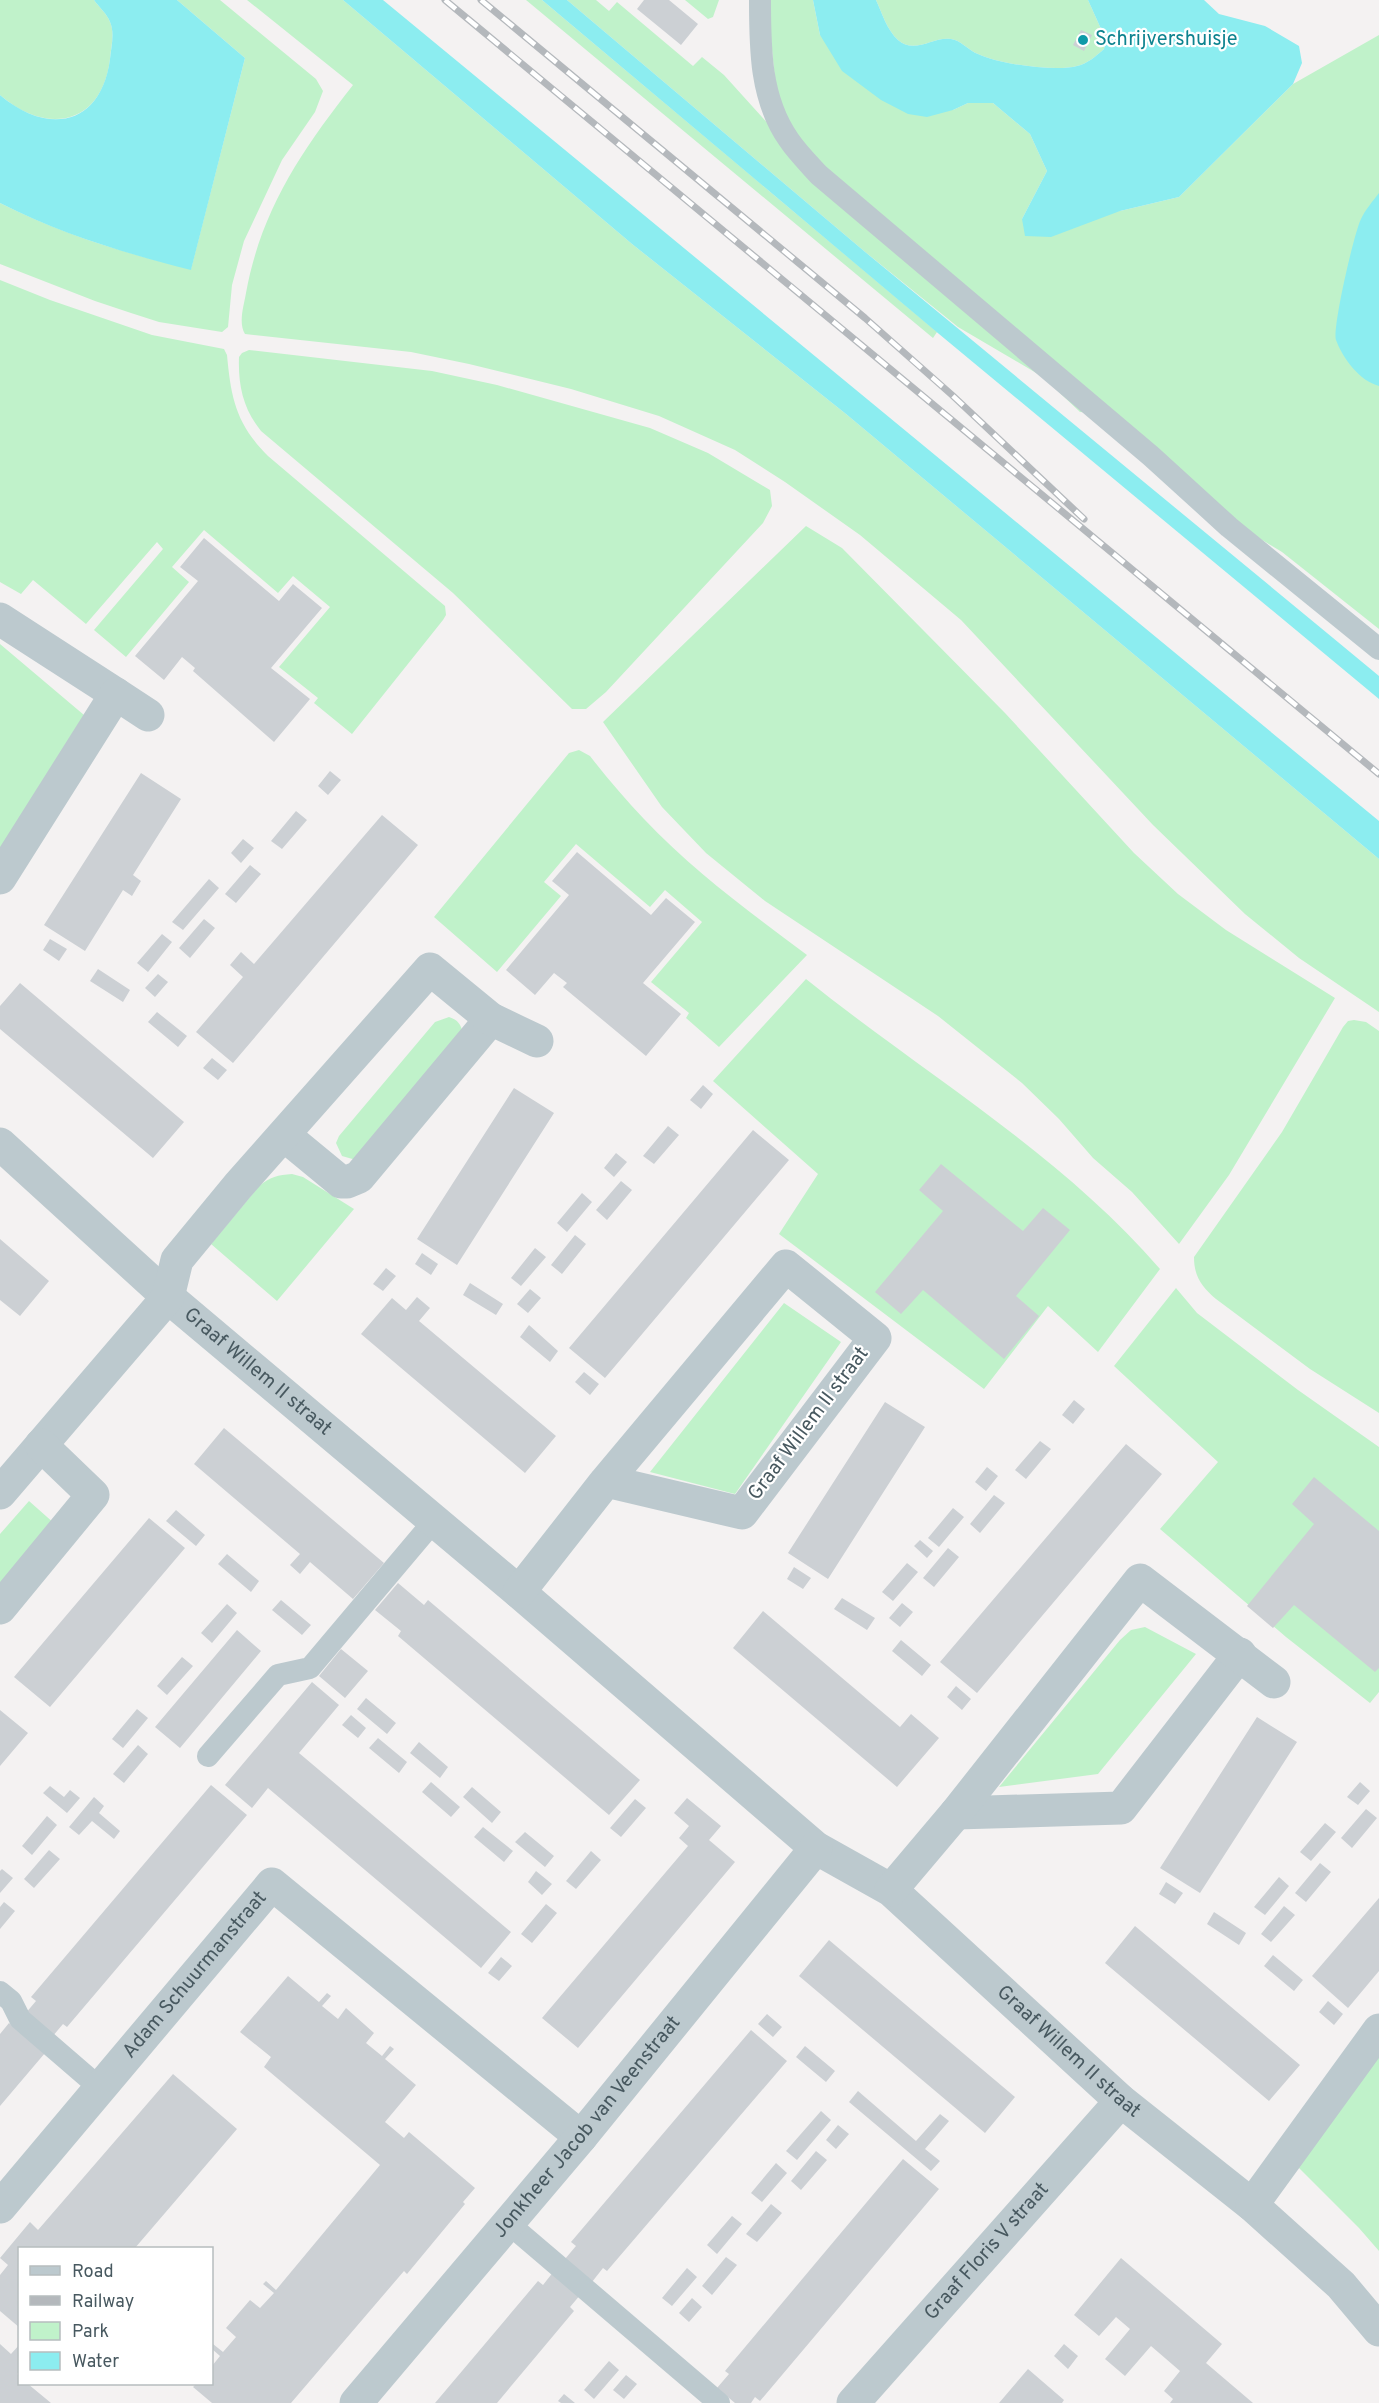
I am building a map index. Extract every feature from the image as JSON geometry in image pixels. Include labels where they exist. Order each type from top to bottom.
[{"type":"street","points":[[0,619],[148,715]]},
{"type":"street","points":[[0,878],[116,694]]},
{"type":"street","points":[[0,1493],[168,1297],[177,1260],[238,1186],[430,969],[491,1019],[537,1041]]},
{"type":"street","points":[[284,1135],[342,1182],[359,1177],[491,1019]]},
{"type":"street","name":"Graaf Willem II straat","points":[[0,1144],[168,1297],[519,1592],[816,1848],[891,1890],[1121,2101],[1252,2205],[1341,2285],[1379,2330]]},
{"type":"street","name":"Graaf Willem II straat","points":[[519,1592],[606,1481],[786,1266],[875,1338],[742,1513],[606,1481]]},
{"type":"street","points":[[0,1608],[93,1496],[41,1446]]},
{"type":"street","points":[[891,1890],[956,1813],[1140,1580],[1274,1682]]},
{"type":"street","points":[[956,1813],[1121,1809],[1240,1654]]},
{"type":"street","name":"Jonkheer Jacob van Veenstraat","points":[[356,2403],[581,2137],[816,1848]]},
{"type":"street","name":"Adam Schuurmanstraat","points":[[0,2207],[272,1884],[581,2137]]},
{"type":"street","points":[[1252,2205],[1379,2030]]},
{"type":"street","name":"Graaf Floris V straat","points":[[854,2403],[1121,2101]]},
{"type":"lane","points":[[760,0],[762,66],[767,96],[775,117],[789,141],[819,175],[1151,456],[1229,527],[1379,650]]},
{"type":"lane","points":[[208,1756],[278,1675],[310,1668],[434,1521]]},
{"type":"lane","points":[[0,1992],[11,2001],[20,2019],[100,2088]]},
{"type":"lane","points":[[508,2223],[719,2403]]},
{"type":"green space","points":[[0,0],[94,0],[105,13],[112,31],[110,59],[105,81],[96,98],[84,110],[70,117],[53,119],[36,116],[18,108],[0,95]]},
{"type":"green space","points":[[177,0],[220,0],[316,79],[323,91],[315,112],[282,160],[244,241],[232,285],[228,327],[222,332],[159,322],[95,301],[0,264],[0,203],[93,242],[191,269],[245,58]]},
{"type":"green space","points":[[247,0],[343,0],[632,244],[846,414],[1379,859],[1379,1012],[1299,958],[1245,914],[1153,825],[961,620],[860,535],[735,450],[659,416],[571,389],[469,364],[411,352],[245,334],[242,319],[246,293],[253,263],[273,208],[301,157],[353,85]]},
{"type":"green space","points":[[526,0],[542,0],[937,332],[933,338]]},
{"type":"green space","points":[[567,0],[596,0],[609,11],[617,2],[693,66],[702,57],[724,75],[771,127],[780,129],[767,0],[813,0],[820,35],[953,110],[968,103],[993,103],[1030,134],[1047,171],[1022,219],[1120,211],[1179,197],[1293,84],[1379,35],[1379,629],[1282,552],[1249,532],[1108,414],[1080,412],[1043,377],[958,327],[864,251]]},
{"type":"green space","points":[[685,0],[719,0],[713,17],[708,19]]},
{"type":"green space","points":[[876,0],[1088,0],[1106,40],[1104,49],[1081,65],[1055,68],[1013,64],[987,58],[955,40],[941,39],[912,46],[905,44],[898,40],[891,31]]},
{"type":"green space","points":[[0,280],[152,335],[224,349],[237,410],[257,444],[268,456],[445,606],[446,615],[443,620],[352,734],[314,703],[318,698],[279,667],[330,607],[293,576],[278,593],[204,530],[172,567],[189,582],[126,657],[94,630],[163,549],[157,542],[86,624],[33,580],[21,594],[0,582]]},
{"type":"green space","points":[[249,350],[432,371],[497,385],[650,428],[708,453],[770,490],[772,506],[763,523],[606,692],[586,709],[572,709],[453,593],[261,431],[246,405],[239,377],[239,357]]},
{"type":"green space","points":[[806,526],[842,548],[1005,713],[1134,853],[1178,894],[1226,930],[1335,998],[1229,1175],[1179,1244],[1132,1192],[1093,1158],[1059,1119],[1022,1083],[938,1016],[765,901],[706,853],[662,807],[603,722]]},
{"type":"green space","points":[[0,644],[84,715],[0,849]]},
{"type":"green space","points":[[579,750],[590,756],[637,811],[682,856],[723,891],[807,955],[719,1047],[686,1018],[689,1013],[651,982],[702,922],[665,890],[650,907],[576,844],[544,882],[561,896],[497,972],[434,917],[569,753]]},
{"type":"green space","points":[[806,979],[1035,1151],[1121,1227],[1160,1269],[1098,1352],[1048,1306],[984,1389],[779,1234],[818,1174],[713,1081]]},
{"type":"green space","points":[[449,1017],[459,1023],[463,1034],[356,1160],[342,1156],[336,1143],[339,1136],[435,1022]]},
{"type":"green space","points":[[1348,1021],[1366,1022],[1379,1031],[1379,1413],[1310,1369],[1216,1299],[1200,1281],[1194,1264],[1194,1257],[1282,1132],[1343,1027]]},
{"type":"green space","points":[[292,1174],[303,1177],[354,1209],[277,1301],[211,1244],[259,1186],[274,1177]]},
{"type":"green space","points":[[1176,1288],[1197,1313],[1298,1390],[1379,1447],[1379,1692],[1370,1703],[1286,1637],[1160,1529],[1218,1462],[1114,1366]]},
{"type":"green space","points":[[784,1303],[841,1342],[735,1494],[650,1472]]},
{"type":"green space","points":[[29,1501],[64,1532],[0,1607],[0,1534]]},
{"type":"green space","points":[[1145,1627],[1196,1654],[1098,1774],[999,1787],[1120,1640],[1131,1630]]},
{"type":"green space","points":[[1379,2053],[1379,2251],[1291,2160]]},
{"type":"water","points":[[94,0],[177,0],[245,58],[191,270],[93,242],[0,203],[0,95],[18,108],[36,116],[54,119],[70,118],[84,111],[96,99],[105,81],[112,36],[109,19]]},
{"type":"water","points":[[343,0],[383,0],[1379,821],[1379,859],[846,414],[632,244]]},
{"type":"water","points":[[542,0],[567,0],[864,251],[1379,676],[1379,699],[933,329]]},
{"type":"water","points":[[813,0],[876,0],[885,21],[898,40],[912,46],[948,39],[958,41],[978,54],[999,61],[1027,66],[1068,68],[1081,65],[1104,49],[1106,40],[1088,0],[1204,0],[1219,14],[1265,26],[1299,46],[1302,63],[1293,84],[1179,197],[1120,211],[1051,237],[1025,236],[1022,219],[1047,171],[1030,134],[993,103],[968,103],[927,117],[908,114],[881,100],[842,71],[820,35]]},
{"type":"water","points":[[1379,193],[1379,386],[1365,379],[1348,362],[1336,340],[1336,332],[1344,281],[1358,228],[1365,212]]},
{"type":"building","points":[[644,0],[669,0],[698,24],[681,45],[637,9]]},
{"type":"building","name":"Schrijvershuisje","points":[[1081,30],[1092,35],[1084,51],[1073,45]]},
{"type":"building","points":[[204,538],[279,601],[293,584],[322,608],[271,668],[310,699],[274,742],[193,671],[195,668],[182,657],[164,680],[135,656],[198,581],[180,567]]},
{"type":"building","points":[[330,771],[341,780],[328,795],[318,786]]},
{"type":"building","points":[[141,773],[181,799],[133,875],[141,881],[132,896],[123,890],[85,951],[44,925]]},
{"type":"building","points":[[296,811],[307,820],[282,849],[271,841]]},
{"type":"building","points":[[382,815],[418,845],[233,1063],[196,1032],[243,977],[230,965],[241,952],[254,964]]},
{"type":"building","points":[[243,839],[254,848],[241,863],[231,853]]},
{"type":"building","points":[[577,852],[651,915],[666,898],[695,922],[643,983],[681,1014],[646,1056],[563,987],[567,983],[554,973],[535,995],[506,970],[569,895],[552,881]]},
{"type":"building","points":[[250,865],[261,874],[236,903],[225,894]]},
{"type":"building","points":[[209,879],[219,888],[183,930],[172,922]]},
{"type":"building","points":[[204,919],[215,928],[190,958],[179,948]]},
{"type":"building","points":[[162,934],[172,942],[148,972],[137,963]]},
{"type":"building","points":[[50,939],[67,949],[59,961],[43,950]]},
{"type":"building","points":[[98,969],[130,990],[123,1002],[90,981]]},
{"type":"building","points":[[158,974],[168,982],[155,997],[145,988]]},
{"type":"building","points":[[20,983],[184,1122],[153,1158],[0,1029],[0,1006]]},
{"type":"building","points":[[157,1012],[187,1036],[178,1047],[148,1022]]},
{"type":"building","points":[[212,1058],[227,1070],[218,1080],[203,1068]]},
{"type":"building","points":[[703,1085],[713,1094],[701,1109],[690,1100]]},
{"type":"building","points":[[514,1088],[554,1113],[457,1265],[417,1239]]},
{"type":"building","points":[[668,1126],[679,1135],[654,1164],[643,1156]]},
{"type":"building","points":[[753,1130],[789,1160],[605,1378],[569,1348]]},
{"type":"building","points":[[616,1153],[627,1162],[614,1177],[604,1168]]},
{"type":"building","points":[[941,1164],[1023,1231],[1043,1208],[1070,1230],[1016,1296],[1039,1316],[1004,1359],[923,1290],[901,1314],[875,1292],[943,1211],[919,1190]]},
{"type":"building","points":[[621,1181],[632,1190],[607,1220],[596,1210]]},
{"type":"building","points":[[582,1193],[592,1202],[567,1232],[557,1223]]},
{"type":"building","points":[[575,1235],[586,1244],[562,1274],[551,1265]]},
{"type":"building","points":[[0,1239],[49,1281],[20,1316],[0,1300]]},
{"type":"building","points":[[535,1248],[546,1257],[521,1286],[511,1278]]},
{"type":"building","points":[[422,1253],[438,1264],[431,1275],[415,1264]]},
{"type":"building","points":[[386,1268],[396,1276],[383,1291],[373,1284]]},
{"type":"building","points":[[470,1283],[503,1304],[496,1315],[463,1295]]},
{"type":"building","points":[[530,1289],[541,1298],[528,1313],[517,1304]]},
{"type":"building","points":[[417,1297],[430,1308],[419,1321],[556,1436],[525,1473],[361,1334],[392,1298],[406,1310]]},
{"type":"building","points":[[529,1325],[558,1351],[550,1362],[520,1337]]},
{"type":"building","points":[[584,1372],[599,1384],[590,1395],[575,1382]]},
{"type":"building","points":[[1074,1400],[1085,1409],[1073,1424],[1062,1415]]},
{"type":"building","points":[[885,1402],[925,1427],[828,1579],[788,1553]]},
{"type":"building","points":[[224,1428],[384,1563],[353,1599],[310,1562],[300,1574],[290,1565],[300,1554],[194,1464]]},
{"type":"building","points":[[1040,1441],[1051,1449],[1026,1479],[1015,1470]]},
{"type":"building","points":[[1126,1444],[1162,1474],[977,1693],[940,1662]]},
{"type":"building","points":[[987,1467],[998,1476],[986,1491],[975,1482]]},
{"type":"building","points":[[1314,1477],[1379,1531],[1379,1668],[1375,1672],[1294,1605],[1273,1628],[1247,1606],[1314,1524],[1292,1504]]},
{"type":"building","points":[[994,1495],[1005,1503],[980,1533],[970,1524]]},
{"type":"building","points":[[953,1508],[964,1517],[939,1547],[928,1538]]},
{"type":"building","points":[[176,1510],[205,1535],[196,1546],[166,1521]]},
{"type":"building","points":[[149,1518],[185,1548],[50,1707],[14,1677]]},
{"type":"building","points":[[920,1540],[933,1551],[927,1558],[914,1546]]},
{"type":"building","points":[[948,1548],[959,1557],[934,1587],[923,1578]]},
{"type":"building","points":[[227,1554],[259,1581],[251,1592],[218,1564]]},
{"type":"building","points":[[907,1563],[918,1572],[893,1601],[882,1592]]},
{"type":"building","points":[[794,1567],[811,1578],[803,1589],[787,1579]]},
{"type":"building","points":[[398,1583],[424,1605],[428,1600],[640,1780],[609,1815],[398,1636],[401,1631],[375,1610]]},
{"type":"building","points":[[842,1598],[875,1618],[867,1630],[834,1609]]},
{"type":"building","points":[[281,1600],[311,1625],[302,1635],[272,1610]]},
{"type":"building","points":[[902,1603],[913,1612],[900,1627],[889,1618]]},
{"type":"building","points":[[227,1604],[237,1613],[212,1643],[201,1633]]},
{"type":"building","points":[[763,1611],[900,1727],[911,1714],[939,1738],[897,1787],[733,1648]]},
{"type":"building","points":[[237,1630],[261,1651],[180,1748],[155,1727]]},
{"type":"building","points":[[901,1640],[931,1665],[922,1676],[892,1651]]},
{"type":"building","points":[[341,1649],[368,1671],[345,1698],[319,1676]]},
{"type":"building","points":[[182,1657],[193,1666],[167,1695],[157,1686]]},
{"type":"building","points":[[312,1682],[339,1705],[299,1753],[511,1932],[481,1968],[268,1788],[252,1808],[225,1785]]},
{"type":"building","points":[[956,1686],[971,1699],[962,1710],[947,1697]]},
{"type":"building","points":[[366,1698],[396,1723],[387,1734],[357,1709]]},
{"type":"building","points":[[137,1709],[148,1718],[123,1748],[112,1739]]},
{"type":"building","points":[[0,1710],[28,1733],[0,1766]]},
{"type":"building","points":[[351,1715],[366,1728],[358,1738],[342,1725]]},
{"type":"building","points":[[1257,1717],[1297,1742],[1200,1893],[1160,1868]]},
{"type":"building","points":[[378,1738],[407,1762],[399,1773],[369,1748]]},
{"type":"building","points":[[419,1742],[448,1767],[440,1778],[410,1753]]},
{"type":"building","points":[[138,1745],[148,1754],[124,1783],[113,1774]]},
{"type":"building","points":[[431,1782],[460,1807],[451,1817],[422,1792]]},
{"type":"building","points":[[1360,1782],[1370,1791],[1358,1805],[1347,1797]]},
{"type":"building","points":[[211,1785],[247,1815],[67,2027],[63,2024],[52,2037],[25,2014],[36,2001],[31,1997]]},
{"type":"building","points":[[50,1786],[64,1797],[70,1790],[80,1798],[67,1813],[43,1793]]},
{"type":"building","points":[[472,1787],[501,1812],[492,1823],[463,1797]]},
{"type":"building","points":[[94,1797],[104,1806],[99,1813],[120,1831],[114,1839],[92,1821],[79,1835],[69,1827]]},
{"type":"building","points":[[687,1798],[721,1826],[709,1840],[735,1862],[578,2048],[542,2018],[688,1846],[679,1838],[689,1826],[674,1813]]},
{"type":"building","points":[[635,1799],[646,1808],[621,1837],[610,1828]]},
{"type":"building","points":[[1366,1809],[1377,1818],[1352,1848],[1341,1838]]},
{"type":"building","points":[[47,1816],[57,1825],[32,1855],[22,1846]]},
{"type":"building","points":[[1325,1823],[1336,1832],[1311,1861],[1300,1852]]},
{"type":"building","points":[[483,1827],[513,1851],[504,1862],[474,1837]]},
{"type":"building","points":[[525,1832],[554,1856],[545,1867],[515,1842]]},
{"type":"building","points":[[49,1850],[60,1859],[34,1888],[24,1879]]},
{"type":"building","points":[[591,1851],[601,1860],[576,1889],[566,1881]]},
{"type":"building","points":[[1320,1863],[1331,1872],[1306,1902],[1295,1893]]},
{"type":"building","points":[[2,1869],[13,1878],[0,1893],[0,1871]]},
{"type":"building","points":[[536,1871],[552,1884],[542,1895],[528,1882]]},
{"type":"building","points":[[1279,1877],[1289,1886],[1265,1915],[1254,1907]]},
{"type":"building","points":[[1166,1882],[1183,1893],[1175,1904],[1159,1894]]},
{"type":"building","points":[[1379,1898],[1379,1971],[1348,2008],[1312,1976]]},
{"type":"building","points":[[4,1902],[15,1911],[0,1929],[0,1907]]},
{"type":"building","points":[[546,1904],[557,1913],[532,1943],[521,1934]]},
{"type":"building","points":[[1284,1906],[1295,1915],[1271,1942],[1261,1934]]},
{"type":"building","points":[[1214,1912],[1246,1933],[1239,1945],[1207,1924]]},
{"type":"building","points":[[1135,1926],[1300,2065],[1269,2101],[1105,1963]]},
{"type":"building","points":[[829,1940],[1015,2097],[985,2133],[799,1976]]},
{"type":"building","points":[[1273,1955],[1303,1980],[1294,1991],[1264,1966]]},
{"type":"building","points":[[501,1957],[512,1966],[499,1981],[488,1973]]},
{"type":"building","points":[[288,1976],[319,2002],[327,1993],[331,1996],[322,2006],[338,2019],[346,2008],[374,2033],[366,2043],[382,2056],[390,2046],[394,2049],[385,2059],[416,2085],[385,2122],[404,2138],[409,2132],[475,2188],[463,2202],[465,2204],[407,2274],[404,2271],[291,2403],[212,2403],[193,2387],[213,2385],[213,2365],[220,2356],[213,2350],[213,2344],[223,2352],[236,2337],[226,2328],[250,2300],[260,2308],[274,2293],[263,2284],[266,2281],[276,2290],[380,2165],[264,2067],[271,2057],[240,2032]]},
{"type":"building","points":[[1328,2001],[1343,2014],[1334,2025],[1319,2012]]},
{"type":"building","points":[[767,2014],[782,2027],[773,2037],[758,2024]]},
{"type":"building","points":[[9,2023],[45,2053],[0,2106],[0,2034]]},
{"type":"building","points":[[751,2030],[787,2061],[607,2271],[603,2268],[592,2282],[565,2259],[576,2246],[571,2242]]},
{"type":"building","points":[[805,2046],[835,2071],[826,2082],[796,2057]]},
{"type":"building","points":[[173,2074],[237,2129],[136,2247],[18,2247],[18,2326],[0,2311],[0,2275],[8,2265],[0,2258],[30,2222],[38,2230]]},
{"type":"building","points":[[858,2091],[916,2141],[940,2114],[949,2121],[925,2149],[940,2161],[931,2171],[849,2102]]},
{"type":"building","points":[[821,2111],[831,2120],[797,2160],[786,2151]]},
{"type":"building","points":[[838,2125],[849,2134],[836,2149],[826,2140]]},
{"type":"building","points":[[816,2151],[827,2160],[801,2190],[791,2181]]},
{"type":"building","points":[[903,2159],[939,2189],[760,2401],[755,2397],[751,2403],[735,2403],[717,2388],[729,2374],[725,2371]]},
{"type":"building","points":[[776,2163],[787,2173],[762,2202],[751,2193]]},
{"type":"building","points":[[771,2204],[782,2213],[757,2242],[746,2234]]},
{"type":"building","points":[[732,2216],[742,2224],[717,2254],[707,2245]]},
{"type":"building","points":[[726,2257],[737,2265],[712,2295],[702,2286]]},
{"type":"building","points":[[1121,2258],[1222,2344],[1206,2363],[1253,2403],[1170,2403],[1173,2399],[1164,2391],[1180,2371],[1151,2346],[1125,2376],[1105,2359],[1130,2329],[1116,2317],[1099,2336],[1074,2315]]},
{"type":"building","points":[[687,2268],[697,2277],[672,2306],[662,2298]]},
{"type":"building","points":[[554,2271],[581,2294],[570,2307],[574,2311],[497,2403],[435,2403],[538,2281],[543,2285]]},
{"type":"building","points":[[692,2298],[702,2307],[689,2322],[679,2313]]},
{"type":"building","points":[[0,2344],[11,2354],[18,2346],[18,2385],[29,2385],[51,2403],[0,2403]]},
{"type":"building","points":[[1064,2344],[1078,2356],[1068,2369],[1054,2356]]},
{"type":"building","points":[[609,2361],[619,2370],[594,2399],[584,2390]]},
{"type":"building","points":[[1028,2369],[1064,2400],[1062,2403],[999,2403]]},
{"type":"building","points":[[626,2375],[637,2384],[624,2399],[613,2390]]},
{"type":"building","points":[[564,2394],[575,2403],[558,2401]]},
{"type":"railway","points":[[445,0],[1379,774]]},
{"type":"railway","points":[[481,0],[865,318],[952,395],[1084,519]]},
{"type":"place","name":"Schrijvershuisje","points":[[1083,40]]}]
